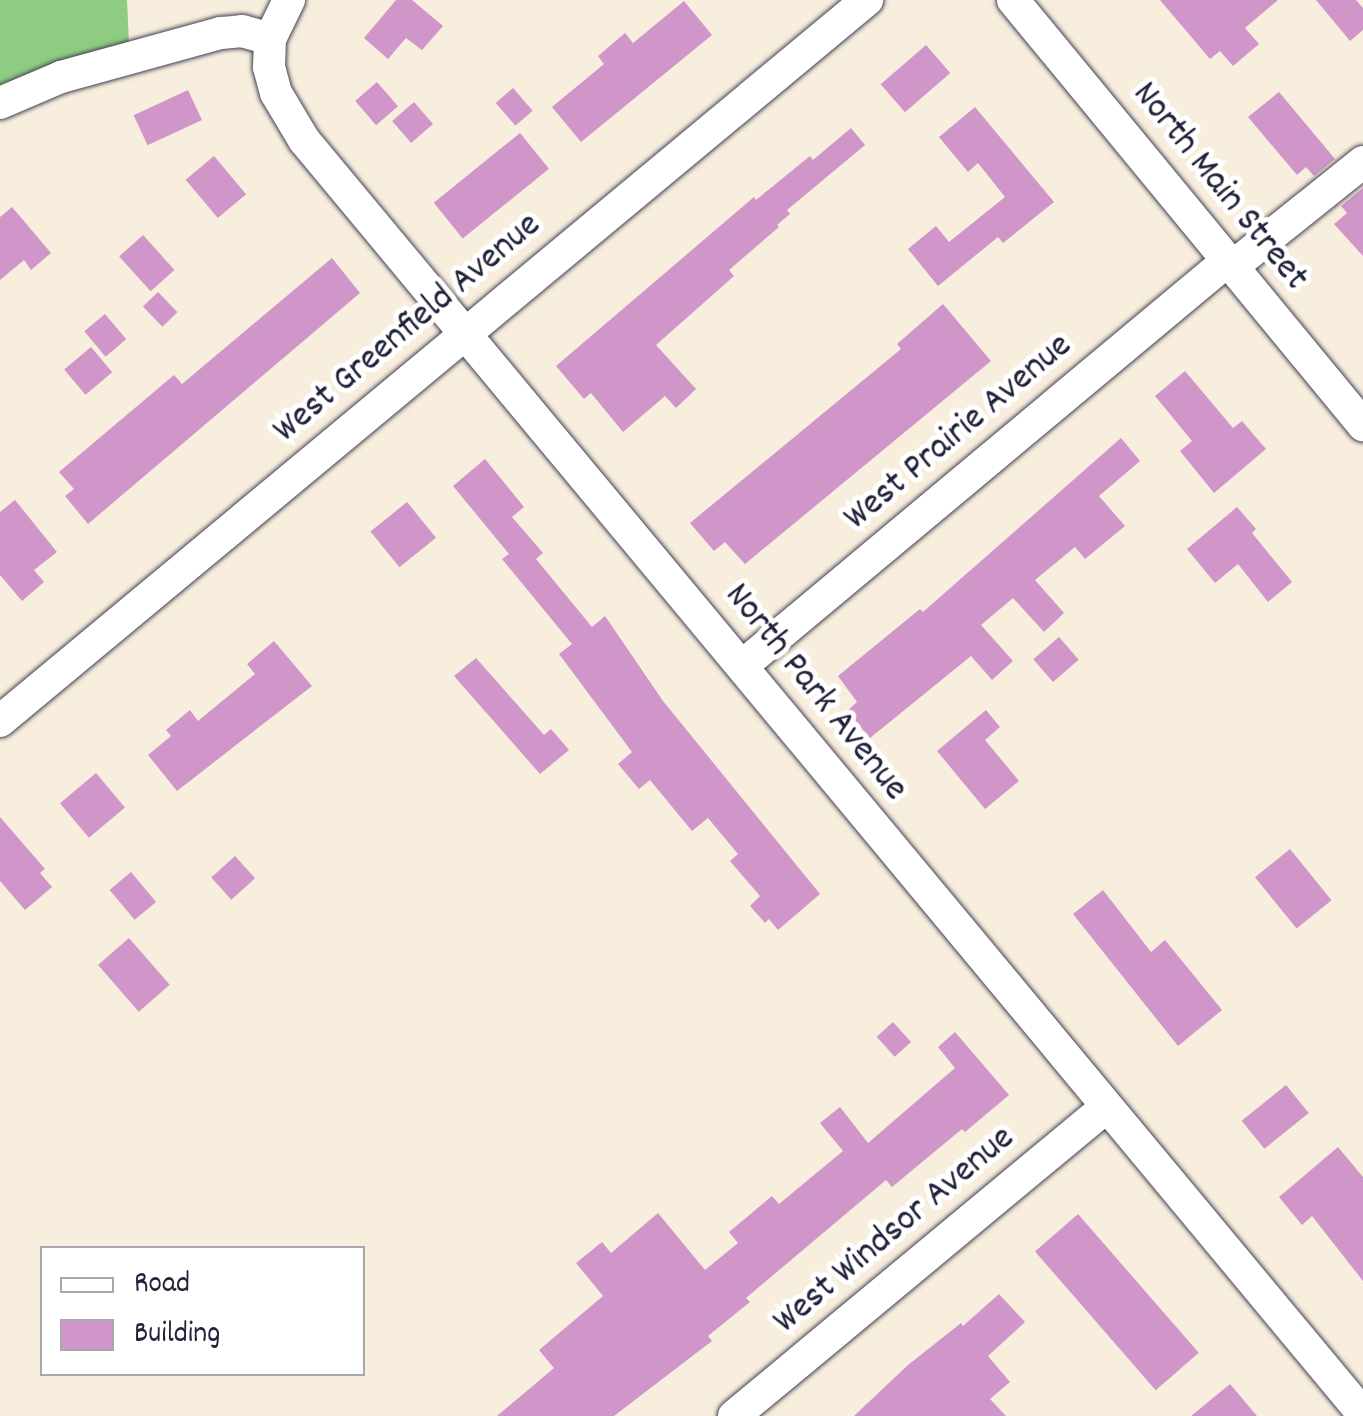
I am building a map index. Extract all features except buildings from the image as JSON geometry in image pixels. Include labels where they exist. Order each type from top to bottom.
[{"type":"street","points":[[0,103],[61,77],[222,33],[242,31],[270,39],[289,0]]},
{"type":"street","name":"West Greenfield Avenue","points":[[0,721],[867,0]]},
{"type":"street","name":"North Main Street","points":[[1017,1],[1230,264],[1352,389],[1363,425]]},
{"type":"street","name":"North Park Avenue","points":[[270,39],[269,67],[288,116],[464,334],[1363,1414]]},
{"type":"street","name":"West Prairie Avenue","points":[[742,666],[1230,264],[1363,162]]},
{"type":"street","name":"West Windsor Avenue","points":[[734,1416],[1106,1107]]},
{"type":"green space","points":[[0,0],[127,0],[129,43],[56,64],[0,86]]}]
